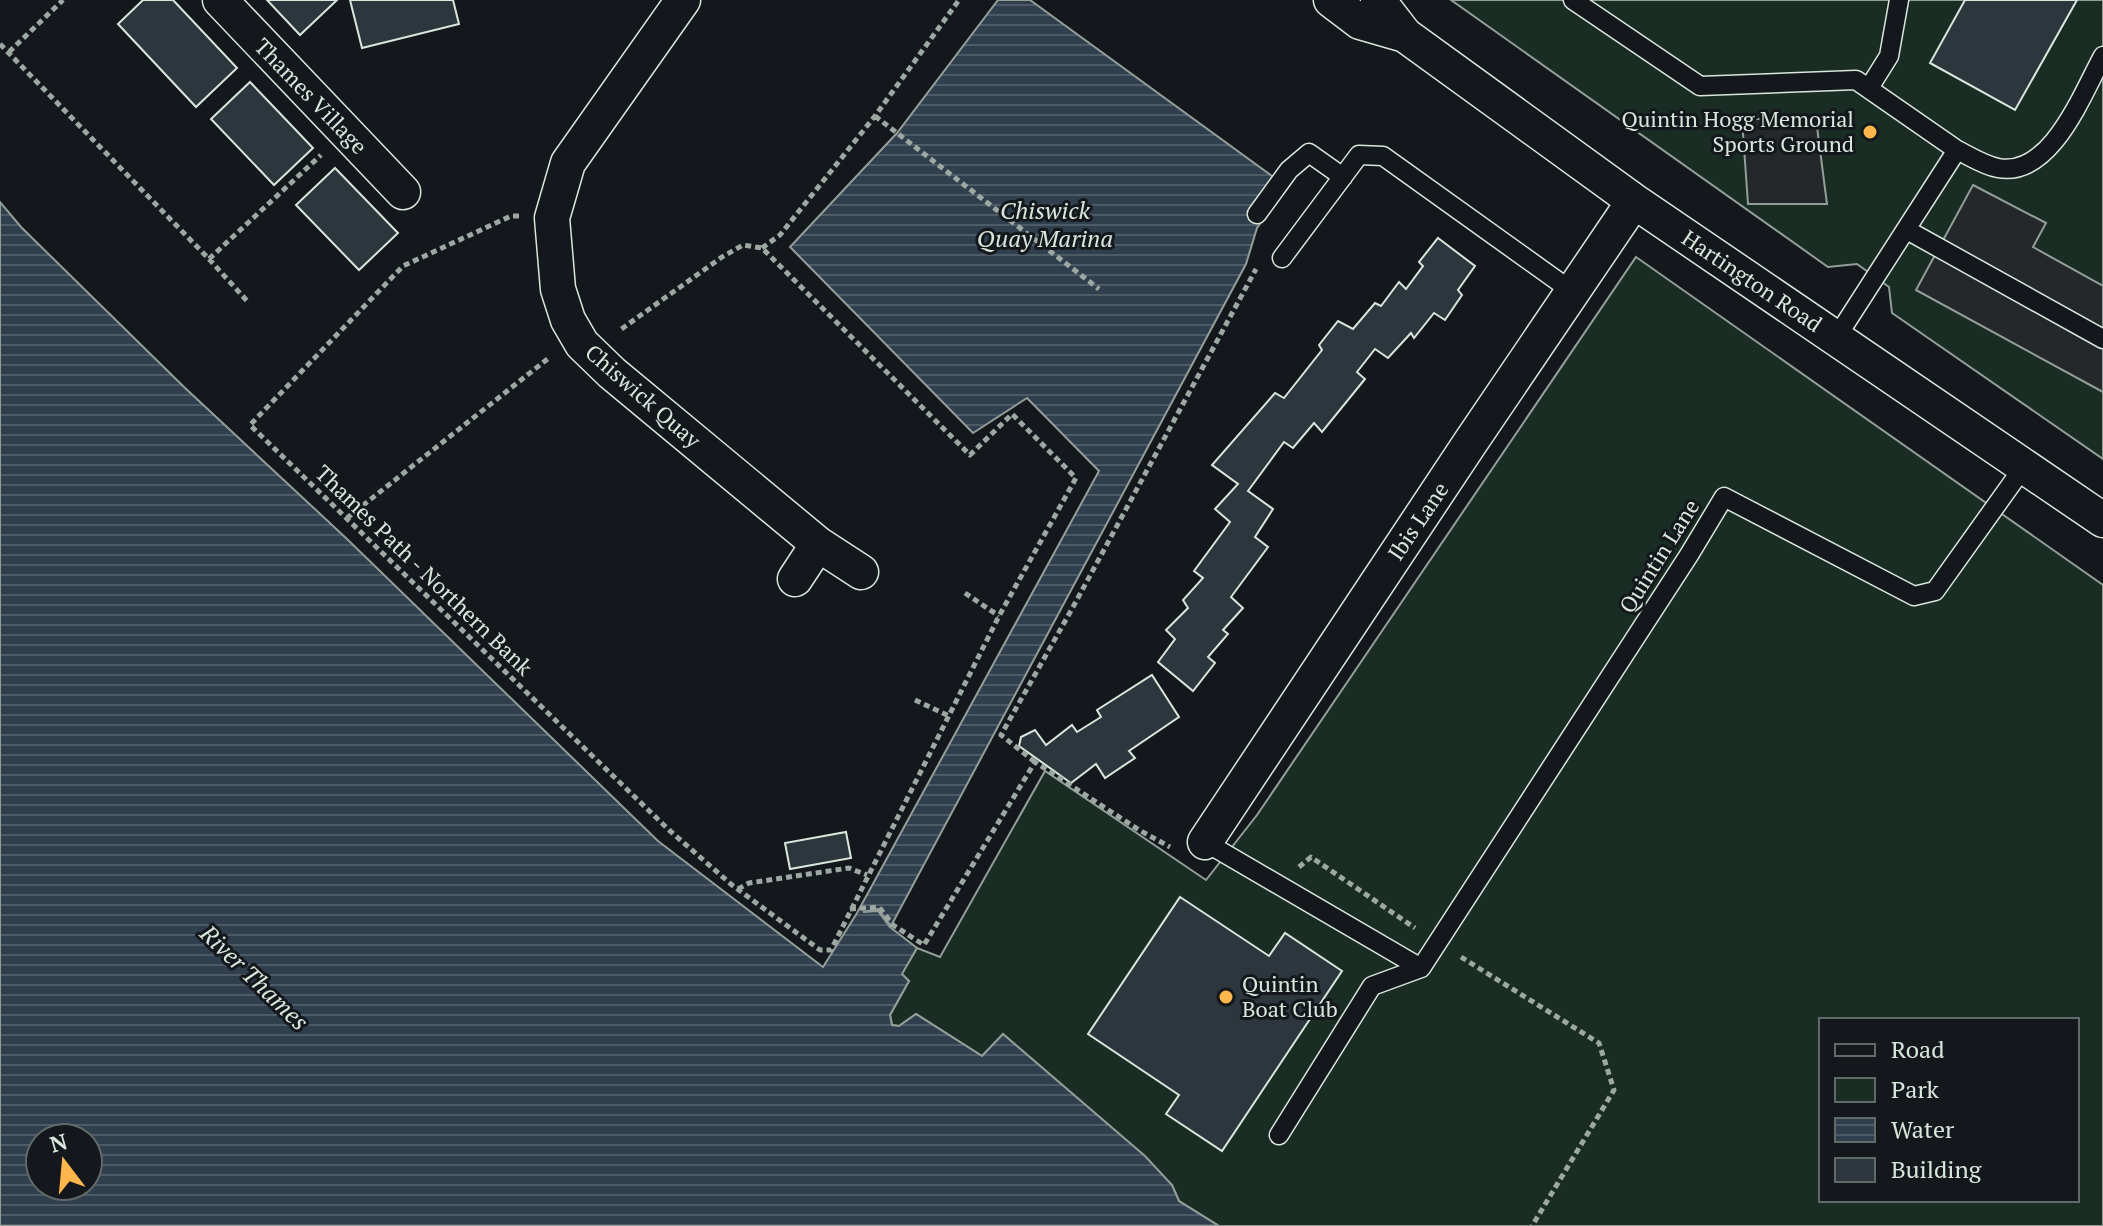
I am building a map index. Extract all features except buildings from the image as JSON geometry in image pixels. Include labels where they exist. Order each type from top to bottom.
[{"type":"street","name":"Thames Village","points":[[220,0],[403,192]]},
{"type":"street","name":"Chiswick Quay","points":[[683,0],[568,163],[552,218],[558,289],[568,320],[582,344],[612,373],[818,544],[861,572]]},
{"type":"street","name":"Hartington Road","points":[[1331,0],[1360,22],[1405,35]]},
{"type":"street","name":"Hartington Road","points":[[1378,0],[1405,35],[1634,201],[2103,520]]},
{"type":"street","name":"Ibis Lane","points":[[1205,842],[1634,201]]},
{"type":"street","points":[[795,579],[818,544]]},
{"type":"lane","points":[[1573,0],[1700,86],[1856,80],[1957,150],[1998,168],[2028,165],[2044,154],[2103,56]]},
{"type":"lane","points":[[1869,88],[1889,56],[1899,0]]},
{"type":"lane","points":[[1836,338],[1957,150]]},
{"type":"lane","points":[[1257,214],[1289,170],[1309,153],[1343,177]]},
{"type":"lane","points":[[1282,258],[1359,155],[1383,156],[1573,292]]},
{"type":"lane","points":[[1907,230],[2103,339]]},
{"type":"lane","name":"Quintin Lane","points":[[1421,968],[1724,497],[1914,596],[1935,591],[2025,465]]},
{"type":"lane","points":[[1205,842],[1421,968]]},
{"type":"lane","points":[[1279,1135],[1372,986],[1421,968]]},
{"type":"path","points":[[9,52],[63,0]]},
{"type":"path","points":[[762,248],[780,235],[875,116],[959,0]]},
{"type":"path","points":[[0,44],[248,302]]},
{"type":"path","points":[[875,116],[1099,289]]},
{"type":"path","points":[[209,259],[346,133]]},
{"type":"path","name":"Thames Path - Northern Bank","points":[[552,218],[511,216],[403,266],[250,425],[669,830],[738,889],[820,950],[831,950],[853,910]]},
{"type":"path","points":[[612,373],[612,335],[743,245],[762,248],[970,455],[1012,414],[1076,478],[999,616],[867,875],[853,910],[879,907],[893,925],[924,945],[1035,762]]},
{"type":"path","points":[[1205,842],[1178,852],[1035,762],[1001,735],[1264,253],[1282,258]]},
{"type":"path","points":[[347,518],[548,358],[582,344]]},
{"type":"path","points":[[965,593],[999,616]]},
{"type":"path","points":[[915,700],[949,716]]},
{"type":"path","points":[[1278,886],[1311,857],[1439,943],[1599,1043],[1614,1090],[1532,1226]]},
{"type":"path","points":[[738,889],[749,883],[849,868],[867,875]]},
{"type":"green space","name":"Quintin Hogg Memorial Sports Ground","points":[[1451,0],[2103,0],[2103,459],[1892,313],[1889,287],[1857,264],[1828,267]]},
{"type":"green space","points":[[1636,257],[2103,585],[2103,1226],[1219,1226],[1179,1201],[1172,1185],[1003,1035],[982,1056],[916,1014],[899,1026],[892,1025],[890,1015],[909,981],[901,974],[917,948],[940,957],[1045,771],[1206,880],[1257,815]]},
{"type":"shaded area","points":[[1742,119],[1816,119],[1827,204],[1748,204]]},
{"type":"shaded area","points":[[1973,185],[2046,223],[2033,247],[2103,286],[2103,392],[1916,290]]},
{"type":"water","points":[[998,0],[1030,0],[1287,187],[1257,228],[1246,264],[891,926],[878,909],[863,912],[878,911],[890,927],[917,948],[902,974],[909,981],[890,1015],[892,1025],[899,1026],[916,1014],[982,1056],[1003,1034],[1145,1156],[1172,1185],[1179,1201],[1219,1226],[0,1226],[0,202],[21,227],[184,387],[347,539],[658,841],[823,967],[857,913],[1099,471],[1027,398],[973,433],[790,247],[897,133]]},
{"type":"place","name":"Quintin Hogg Memorial Sports Ground","points":[[1870,132]]},
{"type":"place","name":"Quintin Boat Club","points":[[1226,997]]},
{"type":"water label","name":"Chiswick Quay Marina","points":[[1045,225]]},
{"type":"water label","name":"River Thames","points":[[254,978]]}]
